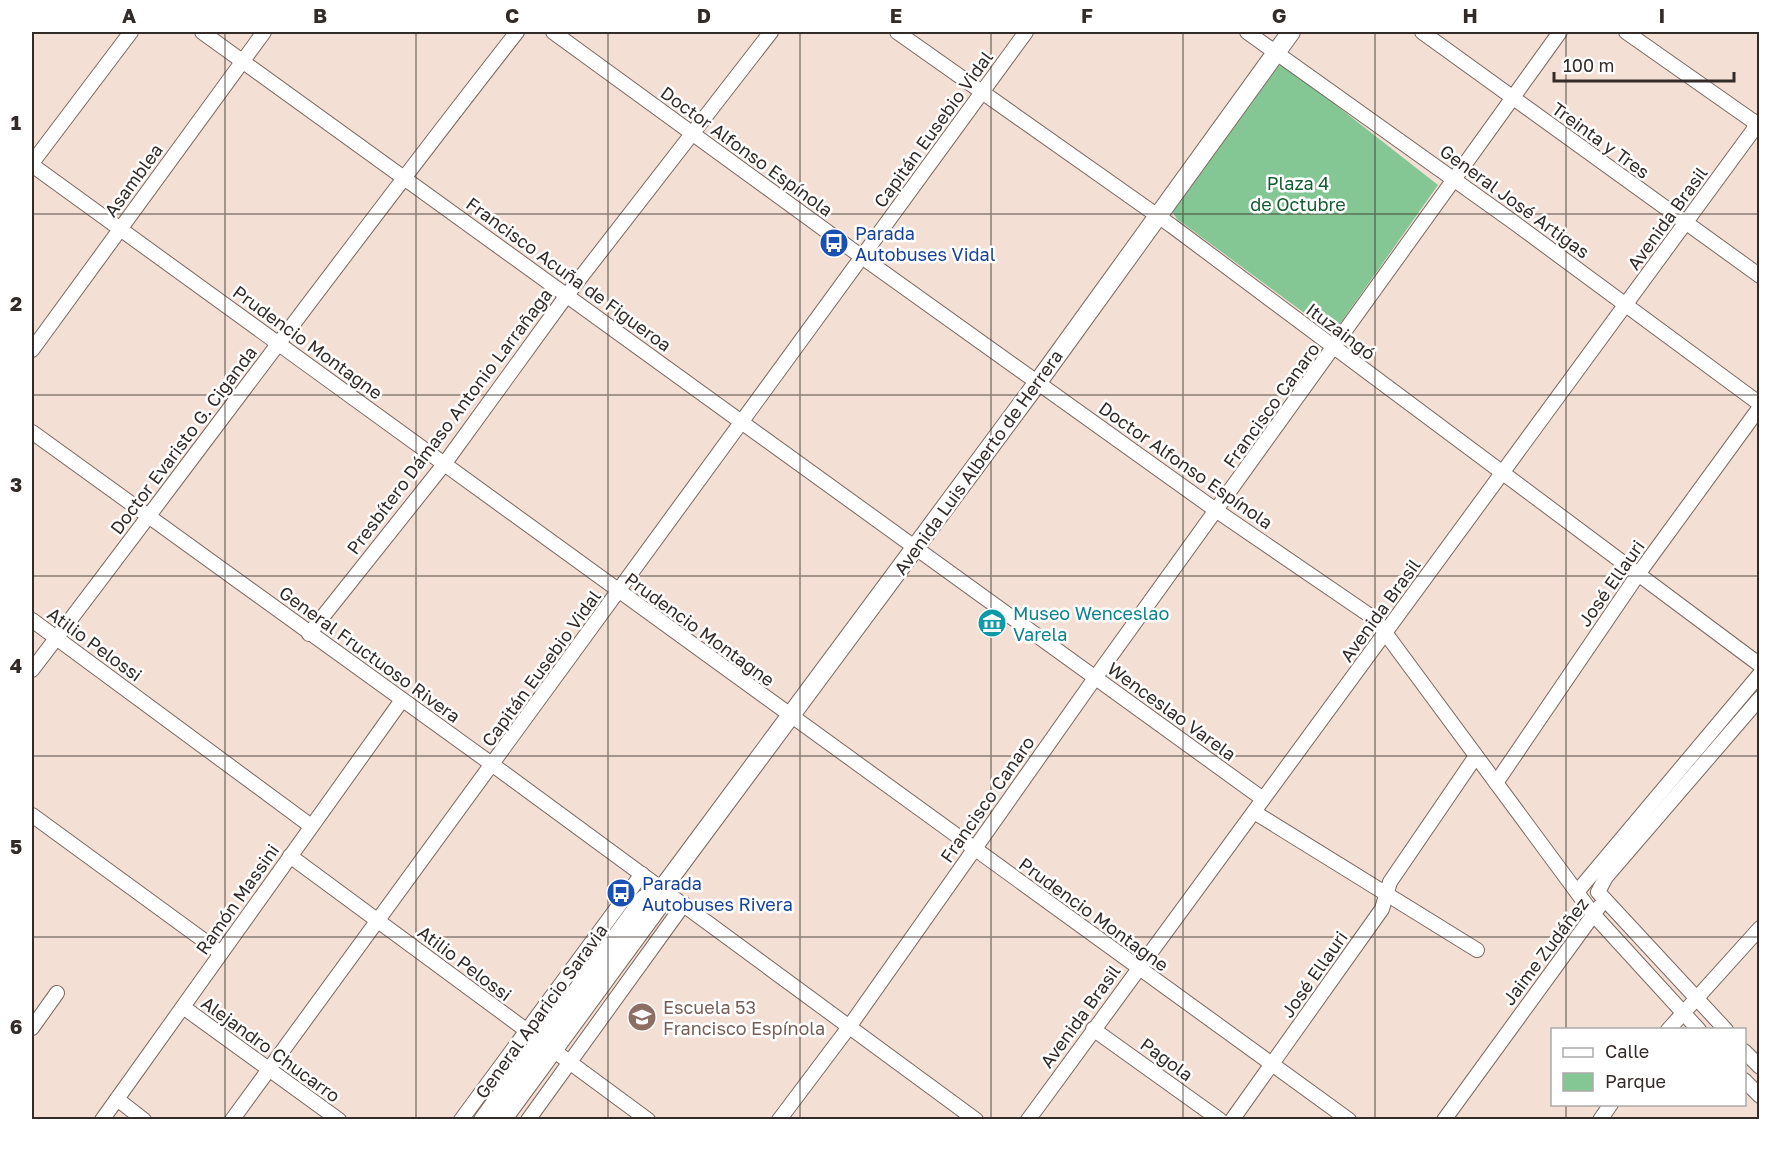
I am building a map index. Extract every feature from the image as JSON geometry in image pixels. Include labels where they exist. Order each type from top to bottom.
[{"type":"main road","name":"Avenida Luis Alberto de Herrera","points":[[662,889],[1038,382],[1291,32]]},
{"type":"main road","name":"General Aparicio Saravia","points":[[483,1119],[539,1041],[658,907],[662,889]]},
{"type":"main road","name":"General Aparicio Saravia","points":[[502,1119],[539,1041]]},
{"type":"street","points":[[32,164],[131,32]]},
{"type":"street","name":"Francisco Acuña de Figueroa","points":[[202,32],[743,420],[914,548]]},
{"type":"street","name":"Asamblea","points":[[32,350],[264,32]]},
{"type":"street","name":"Doctor Evaristo G. Ciganda","points":[[32,670],[403,177],[517,32]]},
{"type":"street","name":"Doctor Alfonso Espínola","points":[[553,32],[1217,511],[1375,620],[1593,914],[1698,1028]]},
{"type":"street","name":"Presbítero Dámaso Antonio Larrañaga","points":[[309,634],[445,463],[567,295],[771,32]]},
{"type":"street","name":"Ituzaingó","points":[[897,32],[1158,216],[1760,665]]},
{"type":"street","name":"Capitán Eusebio Vidal","points":[[232,1119],[493,765],[1026,32]]},
{"type":"street","name":"General José Artigas","points":[[1246,32],[1626,304],[1760,405]]},
{"type":"street","name":"Treinta y Tres","points":[[1422,32],[1760,276]]},
{"type":"street","name":"Francisco Canaro","points":[[779,1119],[849,1027],[973,848],[1560,32]]},
{"type":"street","points":[[1626,32],[1759,124]]},
{"type":"street","name":"Avenida Brasil","points":[[1028,1119],[1759,124]]},
{"type":"street","name":"Prudencio Montagne","points":[[32,164],[118,230],[279,342],[791,717],[1349,1119]]},
{"type":"street","name":"José Ellauri","points":[[1496,783],[1639,573],[1760,405]]},
{"type":"street","name":"General Fructuoso Rivera","points":[[32,432],[684,904],[975,1119]]},
{"type":"street","name":"Wenceslao Varela","points":[[914,548],[1263,799]]},
{"type":"street","name":"Atilio Pelossi","points":[[32,620],[311,826]]},
{"type":"street","name":"Jaime Zudáñez","points":[[1577,892],[1760,674]]},
{"type":"street","name":"Jaime Zudáñez","points":[[1444,1119],[1593,914],[1606,877],[1760,698]]},
{"type":"street","name":"Ramón Massini","points":[[102,1119],[402,700]]},
{"type":"street","name":"José Ellauri","points":[[1232,1119],[1382,909],[1390,882],[1476,756]]},
{"type":"street","points":[[1254,812],[1477,950]]},
{"type":"street","points":[[32,815],[221,953]]},
{"type":"street","name":"Atilio Pelossi","points":[[290,856],[648,1119]]},
{"type":"street","name":"General Aparicio Saravia","points":[[461,1119],[539,1041],[642,874]]},
{"type":"street","points":[[1577,892],[1601,896],[1627,921],[1725,1028]]},
{"type":"street","points":[[528,1119],[684,904]]},
{"type":"street","points":[[1669,1028],[1757,935]]},
{"type":"street","points":[[32,1028],[57,993]]},
{"type":"street","name":"Alejandro Chucarro","points":[[183,1007],[339,1119]]},
{"type":"street","name":"Pagola","points":[[1093,1029],[1220,1119]]},
{"type":"street","points":[[1746,1053],[1760,1067]]},
{"type":"street","points":[[1746,1082],[1760,1096]]},
{"type":"street","points":[[117,1099],[144,1119]]},
{"type":"street","points":[[1600,1119],[1610,1106]]},
{"type":"green space","name":"Plaza 4 de Octubre","points":[[1276,66],[1286,66],[1438,185],[1337,328],[1330,332],[1177,219],[1172,211]]},
{"type":"place","name":"Parada Autobuses Vidal","points":[[834,243]]},
{"type":"place","name":"Museo Wenceslao Varela","points":[[992,623]]},
{"type":"place","name":"Parada Autobuses Rivera","points":[[621,893]]},
{"type":"place","name":"Escuela 53 Francisco Espínola","points":[[642,1017]]}]
